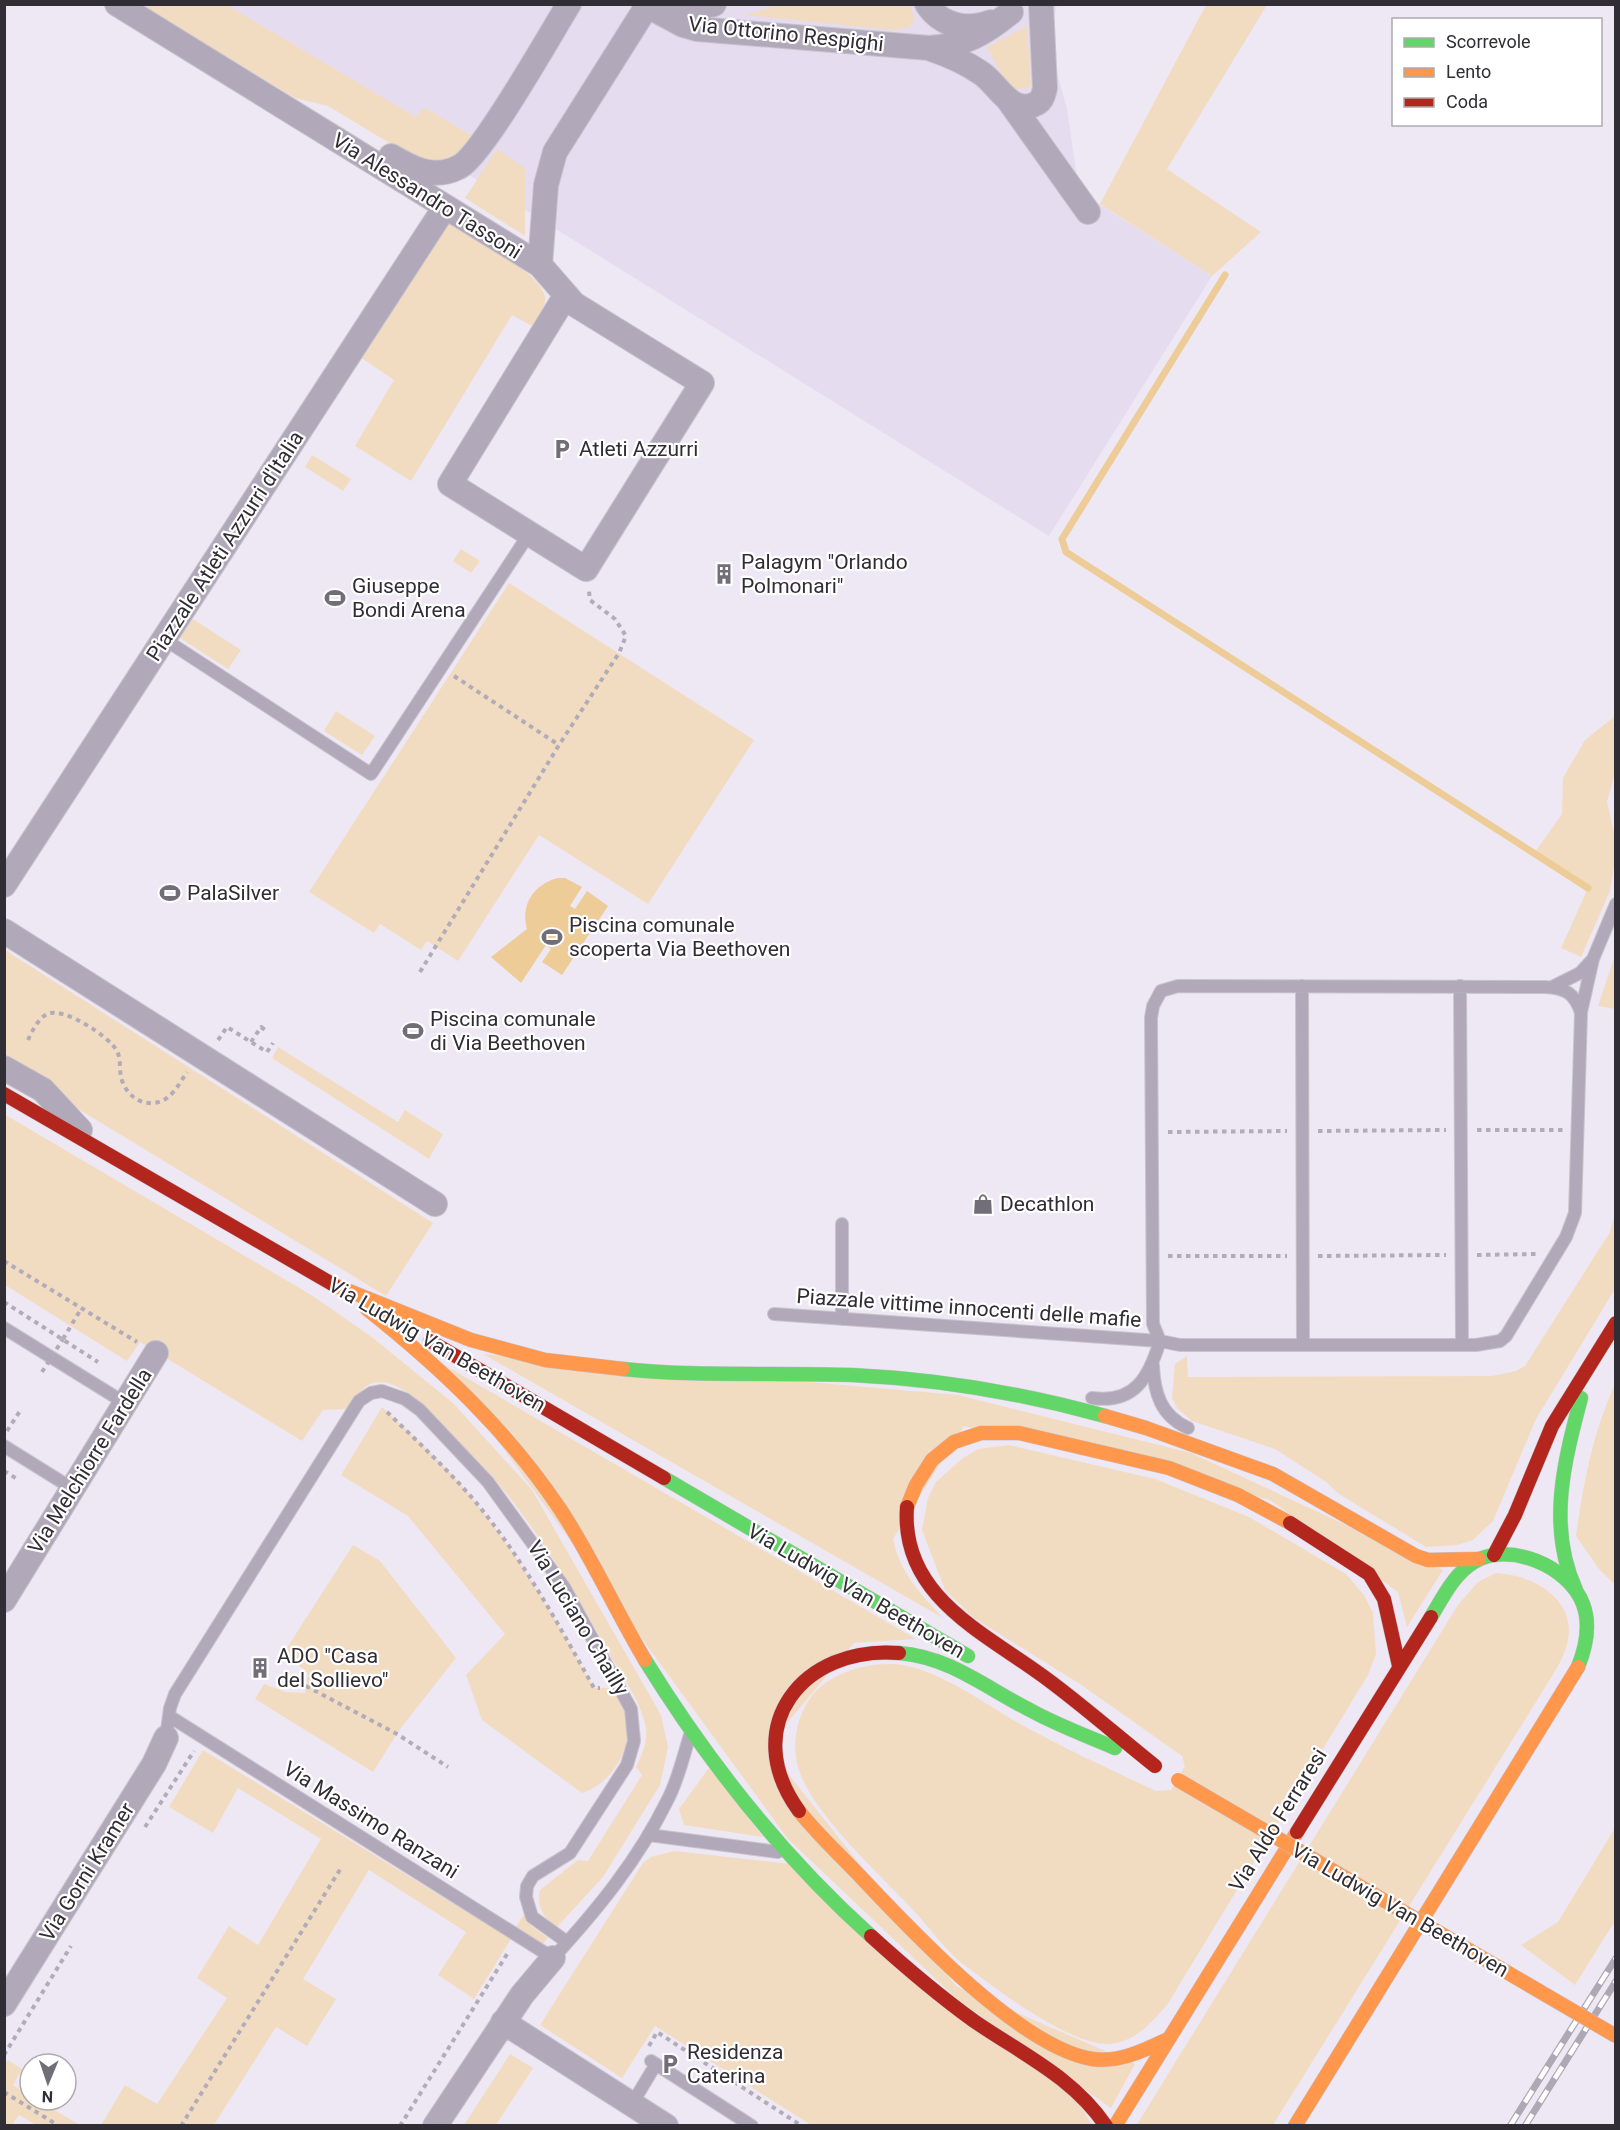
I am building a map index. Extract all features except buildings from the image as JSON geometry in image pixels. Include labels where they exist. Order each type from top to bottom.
[{"type":"main road","name":"Via Ludwig Van Beethoven","points":[[4,1094],[981,1664]]},
{"type":"main road","points":[[334,1285],[471,1340],[545,1360],[672,1374],[804,1374],[920,1379],[1062,1404],[1146,1428],[1247,1463],[1294,1484],[1403,1551],[1416,1556],[1428,1560],[1479,1559]]},
{"type":"main road","points":[[334,1285],[393,1329],[448,1377],[526,1463],[575,1532],[638,1648],[691,1731],[720,1772],[789,1853],[895,1957],[972,2019],[1074,2087],[1094,2107],[1106,2126]]},
{"type":"main road","points":[[1494,1555],[1515,1515],[1552,1426],[1616,1323]]},
{"type":"main road","points":[[1295,2126],[1577,1670],[1585,1651],[1587,1637],[1584,1608],[1564,1563],[1559,1529],[1563,1474],[1592,1359]]},
{"type":"main road","points":[[1155,1766],[1050,1681],[964,1623],[932,1590],[922,1575],[907,1532],[907,1508],[923,1472],[932,1460],[954,1442],[981,1433],[1019,1433],[1169,1468],[1238,1495],[1296,1526],[1369,1574],[1384,1599],[1399,1666]]},
{"type":"main road","name":"Via Aldo Ferraresi","points":[[1116,2126],[1166,2040],[1456,1577],[1479,1559],[1494,1555],[1537,1562],[1558,1574],[1578,1593]]},
{"type":"main road","points":[[1155,1766],[1029,1710],[938,1659],[898,1651],[846,1656],[816,1670],[795,1687],[777,1718],[775,1731],[779,1774],[791,1800],[802,1815],[922,1942],[979,1994],[1066,2051],[1094,2060],[1122,2057],[1166,2040]]},
{"type":"main road","name":"Via Ludwig Van Beethoven","points":[[1052,1706],[1616,2036]]},
{"type":"street","name":"Via Alessandro Tassoni","points":[[117,4],[540,265],[546,185],[555,152],[646,5]]},
{"type":"street","name":"Via Alessandro Tassoni","points":[[285,108],[330,119],[417,170],[436,173],[458,168],[479,147],[569,4]]},
{"type":"street","name":"Via Ottorino Respighi","points":[[646,5],[671,12],[714,4]]},
{"type":"street","points":[[927,4],[943,21],[962,26],[987,24],[1015,8]]},
{"type":"street","points":[[1009,101],[1028,107],[1038,104],[1043,97],[1041,4]]},
{"type":"street","name":"Via Ottorino Respighi","points":[[646,5],[683,25],[697,29],[929,48],[945,47],[975,38],[988,31],[1015,8]]},
{"type":"street","name":"Via Ottorino Respighi","points":[[929,48],[960,60],[984,75],[1009,101],[1088,212]]},
{"type":"street","name":"Piazzale Atleti Azzurri d'Italia","points":[[4,885],[445,207]]},
{"type":"street","points":[[540,265],[574,304],[702,383],[586,569],[450,484],[566,295]]},
{"type":"street","points":[[4,931],[435,1204]]},
{"type":"street","name":"Via Ludwig Van Beethoven","points":[[4,1068],[43,1090],[96,1147]]},
{"type":"street","name":"Via Melchiorre Fardella","points":[[4,1600],[156,1353]]},
{"type":"street","name":"Via Gorni Kramer","points":[[4,2004],[154,1764],[168,1727]]},
{"type":"street","points":[[435,2126],[503,2022],[560,1950]]},
{"type":"street","points":[[503,2022],[666,2126]]},
{"type":"lane","points":[[164,639],[371,774],[529,534]]},
{"type":"lane","points":[[1552,987],[1580,973],[1593,958],[1616,904]]},
{"type":"lane","name":"Piazzale vittime innocenti delle mafie","points":[[774,1314],[1160,1341],[1180,1345],[1462,1345],[1500,1341],[1506,1336],[1573,1223],[1581,1013],[1593,958]]},
{"type":"lane","name":"Piazzale vittime innocenti delle mafie","points":[[1153,1363],[1160,1341],[1153,1324],[1151,1018],[1153,1006],[1161,991],[1178,986],[1552,987]]},
{"type":"lane","points":[[1302,986],[1303,1345]]},
{"type":"lane","points":[[1460,986],[1462,1345]]},
{"type":"lane","points":[[1552,987],[1568,991],[1578,1004],[1581,1013]]},
{"type":"lane","points":[[842,1224],[842,1319]]},
{"type":"lane","points":[[4,1328],[125,1403]]},
{"type":"lane","points":[[804,1374],[859,1363],[993,1377]]},
{"type":"lane","points":[[1081,1396],[1106,1400],[1126,1394],[1143,1381],[1153,1363]]},
{"type":"lane","points":[[1153,1363],[1154,1387],[1162,1407],[1176,1423],[1203,1434]]},
{"type":"lane","name":"Via Luciano Chailly","points":[[168,1727],[175,1694],[359,1401],[371,1393],[382,1391],[405,1399],[420,1410],[488,1482],[545,1558],[631,1709],[634,1741],[627,1765],[570,1853],[533,1876],[527,1886],[526,1897],[532,1917],[560,1950]]},
{"type":"lane","points":[[4,1446],[72,1489]]},
{"type":"lane","points":[[1283,1465],[1315,1487],[1336,1509]]},
{"type":"lane","name":"Via Massimo Ranzani","points":[[168,1727],[560,1950]]},
{"type":"lane","points":[[560,1950],[607,1896],[648,1835],[668,1799],[691,1731]]},
{"type":"lane","points":[[648,1835],[789,1853]]},
{"type":"lane","points":[[632,2104],[654,2062],[747,2124]]},
{"type":"path","points":[[420,972],[559,745],[619,653],[626,636],[615,620],[590,600],[586,569]]},
{"type":"path","points":[[450,674],[559,745]]},
{"type":"path","points":[[28,1040],[36,1025],[47,1014],[57,1012],[67,1015],[107,1039],[117,1051],[121,1080],[126,1091],[136,1100],[147,1104],[158,1102],[174,1092],[227,1027],[267,1052],[273,1042]]},
{"type":"path","points":[[251,1042],[261,1027],[268,1032]]},
{"type":"path","points":[[1152,1132],[1578,1130]]},
{"type":"path","points":[[1152,1256],[1556,1254]]},
{"type":"path","points":[[4,1261],[156,1353]]},
{"type":"path","points":[[4,1302],[98,1362]]},
{"type":"path","points":[[42,1372],[81,1309]]},
{"type":"path","points":[[382,1407],[474,1500],[515,1555],[545,1602],[594,1688],[603,1688]]},
{"type":"path","points":[[4,1434],[20,1411]]},
{"type":"path","points":[[4,1471],[19,1480]]},
{"type":"path","points":[[306,1686],[397,1734],[448,1767]]},
{"type":"path","points":[[139,1836],[194,1750],[204,1757]]},
{"type":"path","points":[[181,2126],[341,1868]]},
{"type":"path","points":[[4,2055],[73,1942]]},
{"type":"path","points":[[400,2126],[511,1948]]},
{"type":"path","points":[[4,2092],[59,2126]]},
{"type":"shaded area","points":[[909,4],[915,20],[908,28],[893,30],[745,15],[778,5]]},
{"type":"shaded area","points":[[142,5],[227,5],[416,117],[424,107],[472,136],[459,154],[424,164],[328,106],[295,98]]},
{"type":"shaded area","points":[[196,5],[1057,5],[1048,39],[1067,109],[1079,191],[1212,276],[1049,536]]},
{"type":"shaded area","points":[[1206,5],[1267,5],[1167,169],[1261,232],[1212,276],[1100,204]]},
{"type":"shaded area","points":[[1027,26],[1031,87],[1010,91],[987,47]]},
{"type":"shaded area","points":[[497,149],[525,168],[525,236],[465,198]]},
{"type":"shaded area","points":[[445,220],[502,254],[531,276],[540,287],[545,301],[532,326],[512,315],[411,481],[355,446],[394,380],[360,357]]},
{"type":"shaded area","points":[[312,455],[351,479],[343,491],[305,467]]},
{"type":"shaded area","points":[[461,549],[480,561],[471,573],[453,561]]},
{"type":"shaded area","points":[[509,583],[754,740],[648,904],[539,835],[458,961],[427,941],[421,950],[380,924],[374,933],[309,892]]},
{"type":"shaded area","points":[[193,619],[241,650],[228,669],[180,638]]},
{"type":"shaded area","points":[[336,711],[375,736],[362,755],[324,731]]},
{"type":"shaded area","points":[[1615,716],[1615,773],[1607,802],[1615,837],[1615,860],[1610,891],[1581,957],[1561,948],[1588,888],[1535,852],[1562,814],[1563,778],[1585,740]]},
{"type":"shaded area","name":"Piscina comunale scoperta Via Beethoven","points":[[558,878],[565,878],[582,887],[570,906],[575,909],[587,891],[608,906],[562,975],[542,962],[551,949],[546,945],[521,983],[491,957],[527,929],[525,920],[527,904],[531,897],[542,885]]},
{"type":"shaded area","points":[[5,950],[433,1223],[386,1296],[80,1110],[24,1065],[5,1054]]},
{"type":"shaded area","points":[[1615,955],[1615,1009],[1598,1006]]},
{"type":"shaded area","points":[[278,1047],[398,1122],[405,1110],[443,1134],[429,1159],[272,1058]]},
{"type":"shaded area","points":[[4,1114],[313,1296],[373,1338],[453,1403],[532,1490],[661,1715],[668,1747],[660,1785],[603,1877],[556,1928],[542,1911],[539,1901],[540,1890],[578,1860],[588,1861],[642,1775],[636,1767],[644,1748],[646,1728],[641,1710],[632,1692],[541,1541],[492,1476],[424,1406],[394,1385],[373,1383],[362,1390],[349,1409],[323,1410],[302,1441],[140,1342],[127,1361],[5,1285]]},
{"type":"shaded area","points":[[1615,1213],[1615,1289],[1536,1419],[1493,1521],[1473,1540],[1457,1545],[1426,1547],[1339,1494],[1326,1482],[1275,1449],[1192,1421],[1177,1408],[1172,1398],[1175,1364],[1187,1356],[1188,1377],[1492,1376],[1516,1371],[1525,1366],[1610,1232]]},
{"type":"shaded area","points":[[483,1354],[958,1395],[1191,1453],[1443,1570],[1407,1627],[1398,1592],[1270,1500],[964,1426],[893,1539],[906,1572],[943,1618]]},
{"type":"shaded area","points":[[441,1363],[916,1639],[854,1643],[767,1747],[956,1986],[1135,2064],[1111,2108],[958,2000],[788,1839]]},
{"type":"shaded area","points":[[1615,1384],[1615,1585],[1599,1569],[1576,1536],[1590,1458],[1607,1402]]},
{"type":"shaded area","points":[[382,1407],[454,1477],[492,1524],[539,1593],[594,1688],[613,1688],[625,1713],[628,1725],[627,1738],[619,1762],[603,1781],[593,1788],[582,1793],[482,1720],[466,1675],[505,1634],[408,1516],[341,1475]]},
{"type":"shaded area","points":[[1009,1445],[1155,1479],[1249,1517],[1346,1574],[1364,1595],[1373,1613],[1376,1654],[1368,1675],[1167,2005],[1141,2031],[1118,2043],[1093,2042],[1054,2026],[1012,2000],[956,1958],[833,1825],[807,1788],[799,1770],[795,1751],[796,1732],[802,1714],[818,1689],[847,1672],[881,1664],[892,1664],[908,1666],[942,1678],[1022,1725],[1089,1759],[1156,1791],[1171,1790],[1185,1766],[1182,1756],[1080,1684],[974,1618],[945,1590],[922,1530],[928,1498],[936,1482],[963,1458],[978,1449]]},
{"type":"shaded area","points":[[353,1545],[380,1561],[456,1658],[400,1729],[373,1772],[255,1699],[264,1684],[286,1692],[305,1693],[308,1673],[295,1662],[281,1657]]},
{"type":"shaded area","points":[[1496,1573],[1526,1579],[1552,1594],[1567,1617],[1569,1632],[1564,1654],[1273,2125],[1136,2126],[1458,1605],[1478,1582]]},
{"type":"shaded area","points":[[203,1750],[511,1939],[474,1999],[438,1975],[466,1932],[369,1870],[303,1979],[336,1999],[307,2046],[276,2027],[214,2125],[101,2125],[125,2085],[157,2104],[227,1998],[197,1978],[229,1926],[258,1945],[321,1839],[238,1788],[213,1833],[169,1807]]},
{"type":"shaded area","points":[[709,1768],[763,1837],[684,1825],[679,1809]]},
{"type":"shaded area","points":[[1615,1828],[1615,1921],[1575,1985],[1521,1945],[1558,1922]]},
{"type":"shaded area","points":[[674,1851],[790,1864],[1076,2098],[1092,2125],[811,2125],[655,2026],[622,2078],[540,2025],[643,1863],[651,1857]]},
{"type":"shaded area","points":[[524,1914],[531,1926],[548,1938],[542,1944],[516,1927]]},
{"type":"shaded area","points":[[510,2054],[533,2068],[496,2125],[464,2125]]},
{"type":"shaded area","points":[[8,2060],[18,2066],[18,2076],[13,2085],[18,2088],[18,2112],[58,2112],[80,2125],[36,2125],[19,2115],[12,2125],[5,2125],[4,2066]]},
{"type":"waterway","points":[[1225,275],[1062,539],[1066,552],[1588,888]]},
{"type":"railway","points":[[1510,2126],[1616,1958]]},
{"type":"railway","points":[[1525,2126],[1616,1981]]},
{"type":"traffic: fast","points":[[623,1369],[680,1373],[852,1375],[916,1380],[980,1388],[1043,1400],[1105,1416]]},
{"type":"traffic: fast","points":[[1576,1590],[1567,1566],[1560,1518],[1564,1470],[1581,1398]]},
{"type":"traffic: fast","points":[[664,1478],[968,1656]]},
{"type":"traffic: fast","points":[[1431,1617],[1455,1579],[1474,1562],[1488,1556],[1504,1554],[1536,1561],[1552,1568],[1565,1578],[1576,1590],[1583,1604],[1587,1620],[1586,1636],[1578,1667]]},
{"type":"traffic: fast","points":[[899,1653],[935,1660],[951,1667],[1040,1715],[1115,1748]]},
{"type":"traffic: fast","points":[[645,1660],[694,1735],[748,1806],[807,1873],[871,1936]]},
{"type":"traffic: slow","points":[[334,1285],[471,1340],[545,1360],[623,1369]]},
{"type":"traffic: slow","points":[[367,1309],[446,1377],[495,1427],[540,1480],[572,1527],[645,1660]]},
{"type":"traffic: slow","points":[[1105,1416],[1146,1428],[1273,1474],[1416,1556],[1428,1560],[1479,1559]]},
{"type":"traffic: slow","points":[[907,1507],[916,1485],[932,1460],[954,1442],[981,1433],[1019,1433],[1169,1468],[1238,1495],[1290,1523]]},
{"type":"traffic: slow","points":[[1295,2126],[1578,1667]]},
{"type":"traffic: slow","points":[[1178,1780],[1616,2036]]},
{"type":"traffic: slow","points":[[799,1811],[820,1836],[935,1953],[999,2009],[1032,2033],[1063,2050],[1102,2060],[1121,2058],[1166,2040]]},
{"type":"traffic: slow","points":[[1115,2126],[1297,1832]]},
{"type":"traffic: jam","points":[[4,1094],[334,1285]]},
{"type":"traffic: jam","points":[[1494,1555],[1515,1515],[1552,1426],[1616,1323]]},
{"type":"traffic: jam","points":[[430,1341],[664,1478]]},
{"type":"traffic: jam","points":[[907,1507],[909,1539],[918,1567],[933,1590],[977,1630],[1051,1682],[1155,1766]]},
{"type":"traffic: jam","points":[[1290,1523],[1369,1574],[1384,1599],[1399,1666]]},
{"type":"traffic: jam","points":[[1297,1832],[1431,1617]]},
{"type":"traffic: jam","points":[[799,1811],[782,1780],[775,1750],[779,1722],[790,1697],[809,1677],[834,1663],[865,1654],[899,1653]]},
{"type":"traffic: jam","points":[[871,1936],[921,1980],[974,2021],[1062,2080],[1093,2109],[1106,2126]]},
{"type":"place","name":"Atleti Azzurri","points":[[562,449]]},
{"type":"place","name":"Palagym \"Orlando Polmonari\"","points":[[724,574]]},
{"type":"place","name":"Giuseppe Bondi Arena","points":[[335,598]]},
{"type":"place","name":"PalaSilver","points":[[170,893]]},
{"type":"place","name":"Piscina comunale scoperta Via Beethoven","points":[[552,937]]},
{"type":"place","name":"Piscina comunale di Via Beethoven","points":[[413,1031]]},
{"type":"place","name":"Decathlon","points":[[983,1204]]},
{"type":"place","name":"ADO \"Casa del Sollievo\"","points":[[260,1668]]},
{"type":"place","name":"Residenza Caterina","points":[[670,2064]]}]
